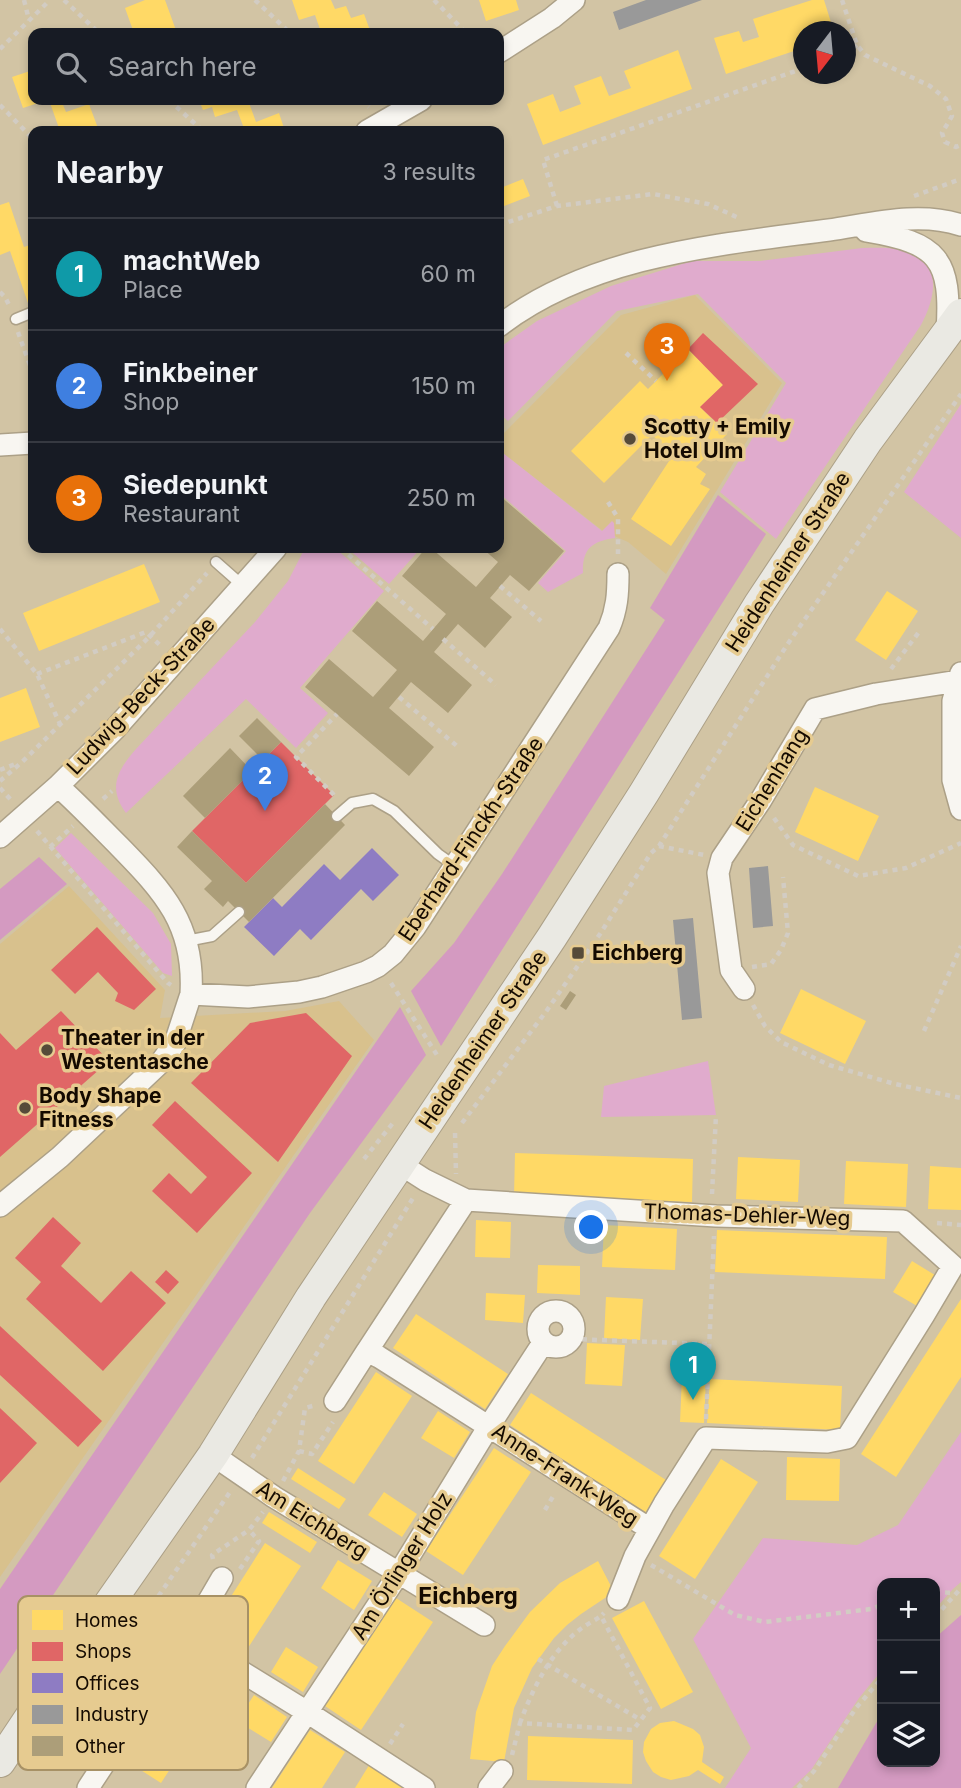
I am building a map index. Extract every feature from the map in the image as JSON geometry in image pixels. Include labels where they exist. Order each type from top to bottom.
[{"type":"main road","name":"Heidenheimer Straße","points":[[114,1596],[213,1455],[311,1297],[559,926],[644,793],[758,604],[868,440],[954,324]]},
{"type":"main road","name":"Heidenheimer Straße","points":[[0,1762],[18,1735]]},
{"type":"street","points":[[504,49],[552,18],[574,0]]},
{"type":"street","points":[[376,126],[412,105]]},
{"type":"street","points":[[504,322],[569,285],[641,260],[716,245],[901,220],[944,220],[961,225]]},
{"type":"street","points":[[846,227],[904,240],[933,254],[946,277],[949,309],[954,324]]},
{"type":"street","points":[[0,445],[28,443]]},
{"type":"street","name":"Ludwig-Beck-Straße","points":[[0,837],[58,786],[123,721],[271,553]]},
{"type":"street","name":"Eberhard-Finckh-Straße","points":[[191,994],[248,997],[299,992],[346,979],[378,966],[393,954],[455,866],[609,628],[618,597],[618,574]]},
{"type":"street","name":"Eichenhang","points":[[722,858],[816,709],[959,677],[953,701],[953,780],[961,809]]},
{"type":"street","points":[[0,1206],[60,1157],[161,1062],[175,1043],[191,994],[192,970],[186,941],[171,906],[149,877],[58,786]]},
{"type":"street","points":[[722,858],[718,873],[731,970],[744,989]]},
{"type":"street","name":"Thomas-Dehler-Weg","points":[[400,1164],[461,1198],[713,1216],[903,1221],[953,1266],[847,1438],[827,1442],[706,1438]]},
{"type":"street","points":[[335,1411],[367,1351],[461,1198]]},
{"type":"street","name":"Am Örlinger Holz","points":[[257,1788],[399,1573],[543,1343],[538,1334],[540,1321],[554,1311],[567,1315],[573,1325],[572,1339]]},
{"type":"street","points":[[543,1343],[556,1348],[564,1346],[572,1339]]},
{"type":"street","name":"Anne-Frank-Weg","points":[[367,1351],[650,1529],[706,1438]]},
{"type":"street","name":"Am Eichberg","points":[[213,1455],[274,1497],[484,1625]]},
{"type":"street","points":[[618,1599],[635,1556],[650,1529]]},
{"type":"street","points":[[212,1596],[222,1578]]},
{"type":"street","points":[[248,1676],[424,1788]]},
{"type":"street","points":[[88,1788],[100,1770]]},
{"type":"street","points":[[489,1788],[502,1771]]},
{"type":"lane","points":[[16,319],[28,314]]},
{"type":"lane","points":[[216,562],[242,585]]},
{"type":"lane","points":[[337,817],[352,803],[373,799],[394,811],[438,854],[455,866]]},
{"type":"lane","points":[[186,941],[212,936],[239,912]]},
{"type":"path","points":[[24,0],[29,20]]},
{"type":"path","points":[[0,50],[50,0]]},
{"type":"path","points":[[64,0],[94,28]]},
{"type":"path","points":[[255,0],[285,28]]},
{"type":"path","points":[[434,0],[461,28]]},
{"type":"path","points":[[842,0],[857,45],[865,55],[930,86],[946,99],[952,116],[942,133],[944,142],[956,147],[961,145]]},
{"type":"path","points":[[557,206],[543,160],[793,72]]},
{"type":"path","points":[[0,105],[28,134]]},
{"type":"path","points":[[174,105],[198,126]]},
{"type":"path","points":[[504,223],[557,206],[653,194],[708,204],[742,219]]},
{"type":"path","points":[[626,353],[656,381]]},
{"type":"path","points":[[461,1198],[455,1133],[600,934],[788,645],[961,394]]},
{"type":"path","points":[[608,502],[618,518],[618,535]]},
{"type":"path","points":[[347,553],[433,629]]},
{"type":"path","points":[[0,781],[23,762],[164,624],[216,562]]},
{"type":"path","points":[[500,586],[541,621]]},
{"type":"path","points":[[0,629],[37,674],[60,724]]},
{"type":"path","points":[[37,674],[146,632],[150,636]]},
{"type":"path","points":[[893,691],[880,683],[919,632]]},
{"type":"path","points":[[443,639],[496,685]]},
{"type":"path","points":[[399,696],[457,746]]},
{"type":"path","points":[[334,795],[296,757],[337,714]]},
{"type":"path","points":[[0,770],[23,762]]},
{"type":"path","points":[[761,800],[793,845],[858,876],[906,868],[961,843]]},
{"type":"path","points":[[24,816],[168,983],[191,994]]},
{"type":"path","points":[[659,846],[722,858]]},
{"type":"path","points":[[731,970],[771,964],[781,950],[788,933],[783,877]]},
{"type":"path","points":[[924,1031],[961,946]]},
{"type":"path","points":[[378,966],[441,1058]]},
{"type":"path","points":[[744,989],[765,1026],[781,1042],[829,1065],[895,1084],[961,1098]]},
{"type":"path","points":[[706,1438],[716,1115]]},
{"type":"path","points":[[941,1223],[961,1224]]},
{"type":"path","points":[[572,1339],[708,1345]]},
{"type":"path","points":[[249,1530],[259,1541],[227,1589],[212,1555],[249,1530],[274,1497],[299,1451],[305,1408],[335,1411],[312,1454],[299,1451]]},
{"type":"path","points":[[635,1556],[735,1615],[765,1622],[877,1607]]},
{"type":"path","points":[[940,1611],[961,1588]]},
{"type":"path","points":[[940,1592],[955,1593]]},
{"type":"path","points":[[502,1771],[512,1756],[527,1702],[548,1666],[578,1630],[601,1616],[618,1599]]},
{"type":"path","points":[[520,1723],[633,1730],[641,1720],[650,1708],[601,1616]]},
{"type":"path","points":[[538,1659],[641,1720]]},
{"type":"path","points":[[798,1788],[814,1771],[856,1708],[877,1684]]},
{"type":"shaded area","points":[[862,248],[886,248],[901,250],[924,261],[933,280],[931,302],[921,325],[776,539],[720,492],[786,383],[698,294],[617,311],[508,421],[504,417],[504,344],[537,321],[611,286],[692,261],[760,261]]},
{"type":"shaded area","points":[[695,295],[782,383],[666,574],[628,542],[603,531],[504,454],[504,433],[621,315]]},
{"type":"shaded area","points":[[961,404],[961,538],[904,492]]},
{"type":"shaded area","points":[[504,454],[602,531],[612,521],[614,523],[615,538],[600,541],[590,548],[584,558],[583,573],[548,592],[538,583],[566,551],[504,497]]},
{"type":"shaded area","points":[[718,495],[766,534],[441,1046],[411,991],[454,943],[502,874],[665,620],[650,608]]},
{"type":"shaded area","points":[[302,553],[341,553],[384,591],[300,688],[328,713],[296,748],[246,699],[126,813],[120,804],[116,787],[124,764],[255,622],[288,581]]},
{"type":"shaded area","points":[[353,553],[417,553],[389,584]]},
{"type":"shaded area","points":[[71,833],[153,913],[171,944],[172,976],[163,973],[55,848]]},
{"type":"shaded area","points":[[39,857],[67,884],[0,940],[0,889]]},
{"type":"shaded area","points":[[69,886],[165,990],[160,1018],[285,1011],[339,1001],[374,1040],[0,1577],[0,944]]},
{"type":"shaded area","points":[[400,1007],[426,1055],[310,1213],[52,1596],[18,1596],[18,1647],[0,1674],[0,1589]]},
{"type":"shaded area","points":[[708,1061],[716,1115],[601,1117],[604,1086]]},
{"type":"shaded area","points":[[961,1432],[961,1582],[940,1603],[940,1578],[877,1578],[877,1676],[859,1698],[811,1770],[792,1788],[725,1788],[751,1748],[693,1639],[763,1538],[857,1545],[898,1525]]},
{"type":"shaded area","points":[[961,1615],[961,1788],[838,1788],[877,1722],[877,1767],[940,1767],[940,1634]]},
{"type":"building: Homes","points":[[145,0],[165,0],[175,28],[132,28],[125,8]]},
{"type":"building: Homes","points":[[292,0],[331,0],[335,9],[346,6],[351,18],[364,14],[369,28],[320,28],[315,15],[299,20]]},
{"type":"building: Homes","points":[[479,0],[516,0],[519,10],[486,21]]},
{"type":"building: Homes","points":[[812,0],[824,0],[831,21],[793,21],[793,51],[726,74],[714,38],[739,31],[743,42],[759,37],[753,19]]},
{"type":"building: Homes","points":[[678,50],[692,89],[543,145],[527,104],[553,94],[560,112],[581,104],[574,86],[601,76],[609,96],[631,88],[624,71]]},
{"type":"building: Homes","points":[[28,72],[28,105],[32,105],[23,108],[12,77]]},
{"type":"building: Homes","points":[[51,105],[63,105],[66,112],[89,105],[97,126],[58,126]]},
{"type":"building: Homes","points":[[201,105],[250,105],[256,122],[279,113],[283,126],[243,126],[237,110],[215,117],[212,107],[203,110]]},
{"type":"building: Homes","points":[[523,179],[530,196],[504,206],[504,187]]},
{"type":"building: Homes","points":[[9,202],[24,247],[28,246],[28,303],[10,251],[0,255],[0,205]]},
{"type":"building: Homes","points":[[688,349],[723,385],[700,407],[727,434],[696,467],[706,474],[700,484],[710,489],[671,546],[631,519],[673,455],[652,435],[604,483],[571,451],[640,381],[648,389]]},
{"type":"building: Homes","points":[[144,564],[160,602],[39,651],[23,613]]},
{"type":"building: Homes","points":[[887,591],[918,611],[886,660],[855,640]]},
{"type":"building: Homes","points":[[26,688],[40,727],[0,742],[0,698]]},
{"type":"building: Homes","points":[[815,787],[879,816],[858,861],[795,832]]},
{"type":"building: Homes","points":[[801,989],[866,1021],[845,1064],[780,1033]]},
{"type":"building: Homes","points":[[515,1153],[693,1159],[692,1202],[514,1196]]},
{"type":"building: Homes","points":[[738,1157],[800,1160],[798,1202],[736,1199]]},
{"type":"building: Homes","points":[[846,1161],[908,1164],[906,1207],[844,1204]]},
{"type":"building: Homes","points":[[930,1166],[961,1168],[961,1210],[928,1209]]},
{"type":"building: Homes","points":[[476,1220],[511,1222],[510,1258],[475,1257]]},
{"type":"building: Homes","points":[[604,1225],[677,1229],[675,1270],[602,1267]]},
{"type":"building: Homes","points":[[717,1230],[887,1237],[885,1279],[715,1272]]},
{"type":"building: Homes","points":[[912,1261],[943,1280],[924,1310],[893,1292]]},
{"type":"building: Homes","points":[[538,1265],[580,1266],[580,1295],[537,1293]]},
{"type":"building: Homes","points":[[486,1293],[525,1295],[523,1323],[485,1320]]},
{"type":"building: Homes","points":[[606,1297],[643,1299],[640,1340],[604,1338]]},
{"type":"building: Homes","points":[[961,1299],[961,1377],[896,1477],[861,1454]]},
{"type":"building: Homes","points":[[416,1314],[508,1374],[485,1409],[393,1348]]},
{"type":"building: Homes","points":[[587,1343],[625,1345],[622,1386],[585,1384]]},
{"type":"building: Homes","points":[[376,1372],[412,1396],[354,1484],[318,1461]]},
{"type":"building: Homes","points":[[682,1376],[706,1378],[704,1423],[680,1422]]},
{"type":"building: Homes","points":[[710,1379],[842,1386],[840,1430],[707,1423]]},
{"type":"building: Homes","points":[[531,1393],[666,1480],[645,1513],[510,1425]]},
{"type":"building: Homes","points":[[438,1411],[470,1432],[454,1458],[421,1438]]},
{"type":"building: Homes","points":[[494,1448],[531,1472],[463,1575],[426,1551]]},
{"type":"building: Homes","points":[[787,1457],[840,1459],[839,1501],[786,1500]]},
{"type":"building: Homes","points":[[721,1459],[758,1482],[695,1579],[659,1556]]},
{"type":"building: Homes","points":[[298,1468],[346,1499],[339,1509],[291,1479]]},
{"type":"building: Homes","points":[[384,1492],[417,1514],[402,1537],[368,1515]]},
{"type":"building: Homes","points":[[269,1512],[317,1542],[310,1553],[262,1523]]},
{"type":"building: Homes","points":[[265,1543],[301,1566],[248,1648],[248,1596],[231,1596]]},
{"type":"building: Homes","points":[[338,1560],[372,1581],[354,1610],[321,1588]]},
{"type":"building: Homes","points":[[598,1561],[614,1592],[567,1625],[532,1668],[514,1708],[504,1762],[470,1759],[476,1712],[492,1666],[530,1612],[560,1583]]},
{"type":"building: Homes","points":[[396,1598],[433,1622],[361,1730],[325,1706]]},
{"type":"building: Homes","points":[[644,1601],[693,1692],[661,1709],[612,1618]]},
{"type":"building: Homes","points":[[286,1647],[318,1667],[303,1692],[271,1672]]},
{"type":"building: Homes","points":[[254,1695],[287,1717],[271,1742],[248,1728],[248,1704]]},
{"type":"building: Homes","points":[[674,1721],[700,1735],[704,1747],[702,1762],[724,1777],[720,1784],[698,1770],[689,1776],[671,1780],[653,1772],[643,1752],[644,1742],[651,1729],[660,1723]]},
{"type":"building: Homes","points":[[310,1730],[345,1752],[322,1788],[272,1788]]},
{"type":"building: Homes","points":[[528,1736],[633,1740],[632,1784],[527,1780]]},
{"type":"building: Homes","points":[[371,1762],[412,1788],[355,1788]]},
{"type":"building: Homes","points":[[141,1770],[169,1770],[161,1783]]},
{"type":"building: Shops","points":[[703,333],[758,384],[717,423],[700,407],[723,385],[688,349]]},
{"type":"building: Shops","points":[[281,742],[334,795],[246,883],[192,831]]},
{"type":"building: Shops","points":[[97,927],[156,989],[134,1010],[115,1001],[118,993],[98,972],[75,994],[51,970]]},
{"type":"building: Shops","points":[[61,1011],[109,1061],[0,1157],[0,1033],[16,1050]]},
{"type":"building: Shops","points":[[306,1013],[352,1056],[278,1162],[191,1083],[250,1023]]},
{"type":"building: Shops","points":[[175,1101],[252,1173],[197,1233],[152,1191],[169,1173],[191,1194],[207,1177],[152,1125]]},
{"type":"building: Shops","points":[[53,1217],[81,1243],[61,1266],[101,1303],[131,1271],[166,1303],[103,1371],[26,1299],[41,1282],[15,1258]]},
{"type":"building: Shops","points":[[166,1270],[179,1282],[168,1294],[155,1282]]},
{"type":"building: Shops","points":[[0,1326],[102,1421],[78,1447],[0,1375]]},
{"type":"building: Shops","points":[[0,1408],[37,1443],[0,1483]]},
{"type":"building: Offices","points":[[372,848],[399,875],[373,901],[361,889],[311,940],[300,929],[274,956],[244,927],[273,898],[282,907],[324,864],[340,880]]},
{"type":"building: Industry","points":[[646,0],[702,0],[619,30],[613,12]]},
{"type":"building: Industry","points":[[768,866],[773,926],[753,928],[749,868]]},
{"type":"building: Industry","points":[[693,918],[702,1018],[682,1020],[673,920]]},
{"type":"building: Other","points":[[504,499],[564,551],[529,591],[510,575],[490,598],[512,617],[485,648],[458,624],[434,652],[472,685],[448,713],[411,682],[389,708],[434,747],[409,776],[305,687],[329,659],[373,697],[397,670],[352,631],[377,601],[423,641],[446,614],[402,576],[422,553],[437,553],[476,587],[498,562],[488,553],[504,553]]},
{"type":"building: Other","points":[[257,718],[281,742],[263,760],[239,736]]},
{"type":"building: Other","points":[[230,748],[252,771],[205,818],[183,796]]},
{"type":"building: Other","points":[[325,804],[345,825],[249,922],[228,901],[223,907],[204,889],[212,881],[177,847],[192,831],[246,883]]},
{"type":"building: Other","points":[[570,991],[576,995],[566,1010],[560,1006]]},
{"type":"place","name":"Siedepunkt","points":[[667,381]]},
{"type":"place","name":"Scotty + Emily Hotel Ulm","points":[[630,439]]},
{"type":"place","name":"Finkbeiner","points":[[265,811]]},
{"type":"place","name":"Eichberg","points":[[578,953]]},
{"type":"place","name":"Theater in der Westentasche","points":[[47,1050]]},
{"type":"place","name":"Body Shape Fitness","points":[[25,1108]]},
{"type":"place","name":"machtWeb","points":[[693,1400]]},
{"type":"district","name":"Eichberg","points":[[468,1596]]}]
